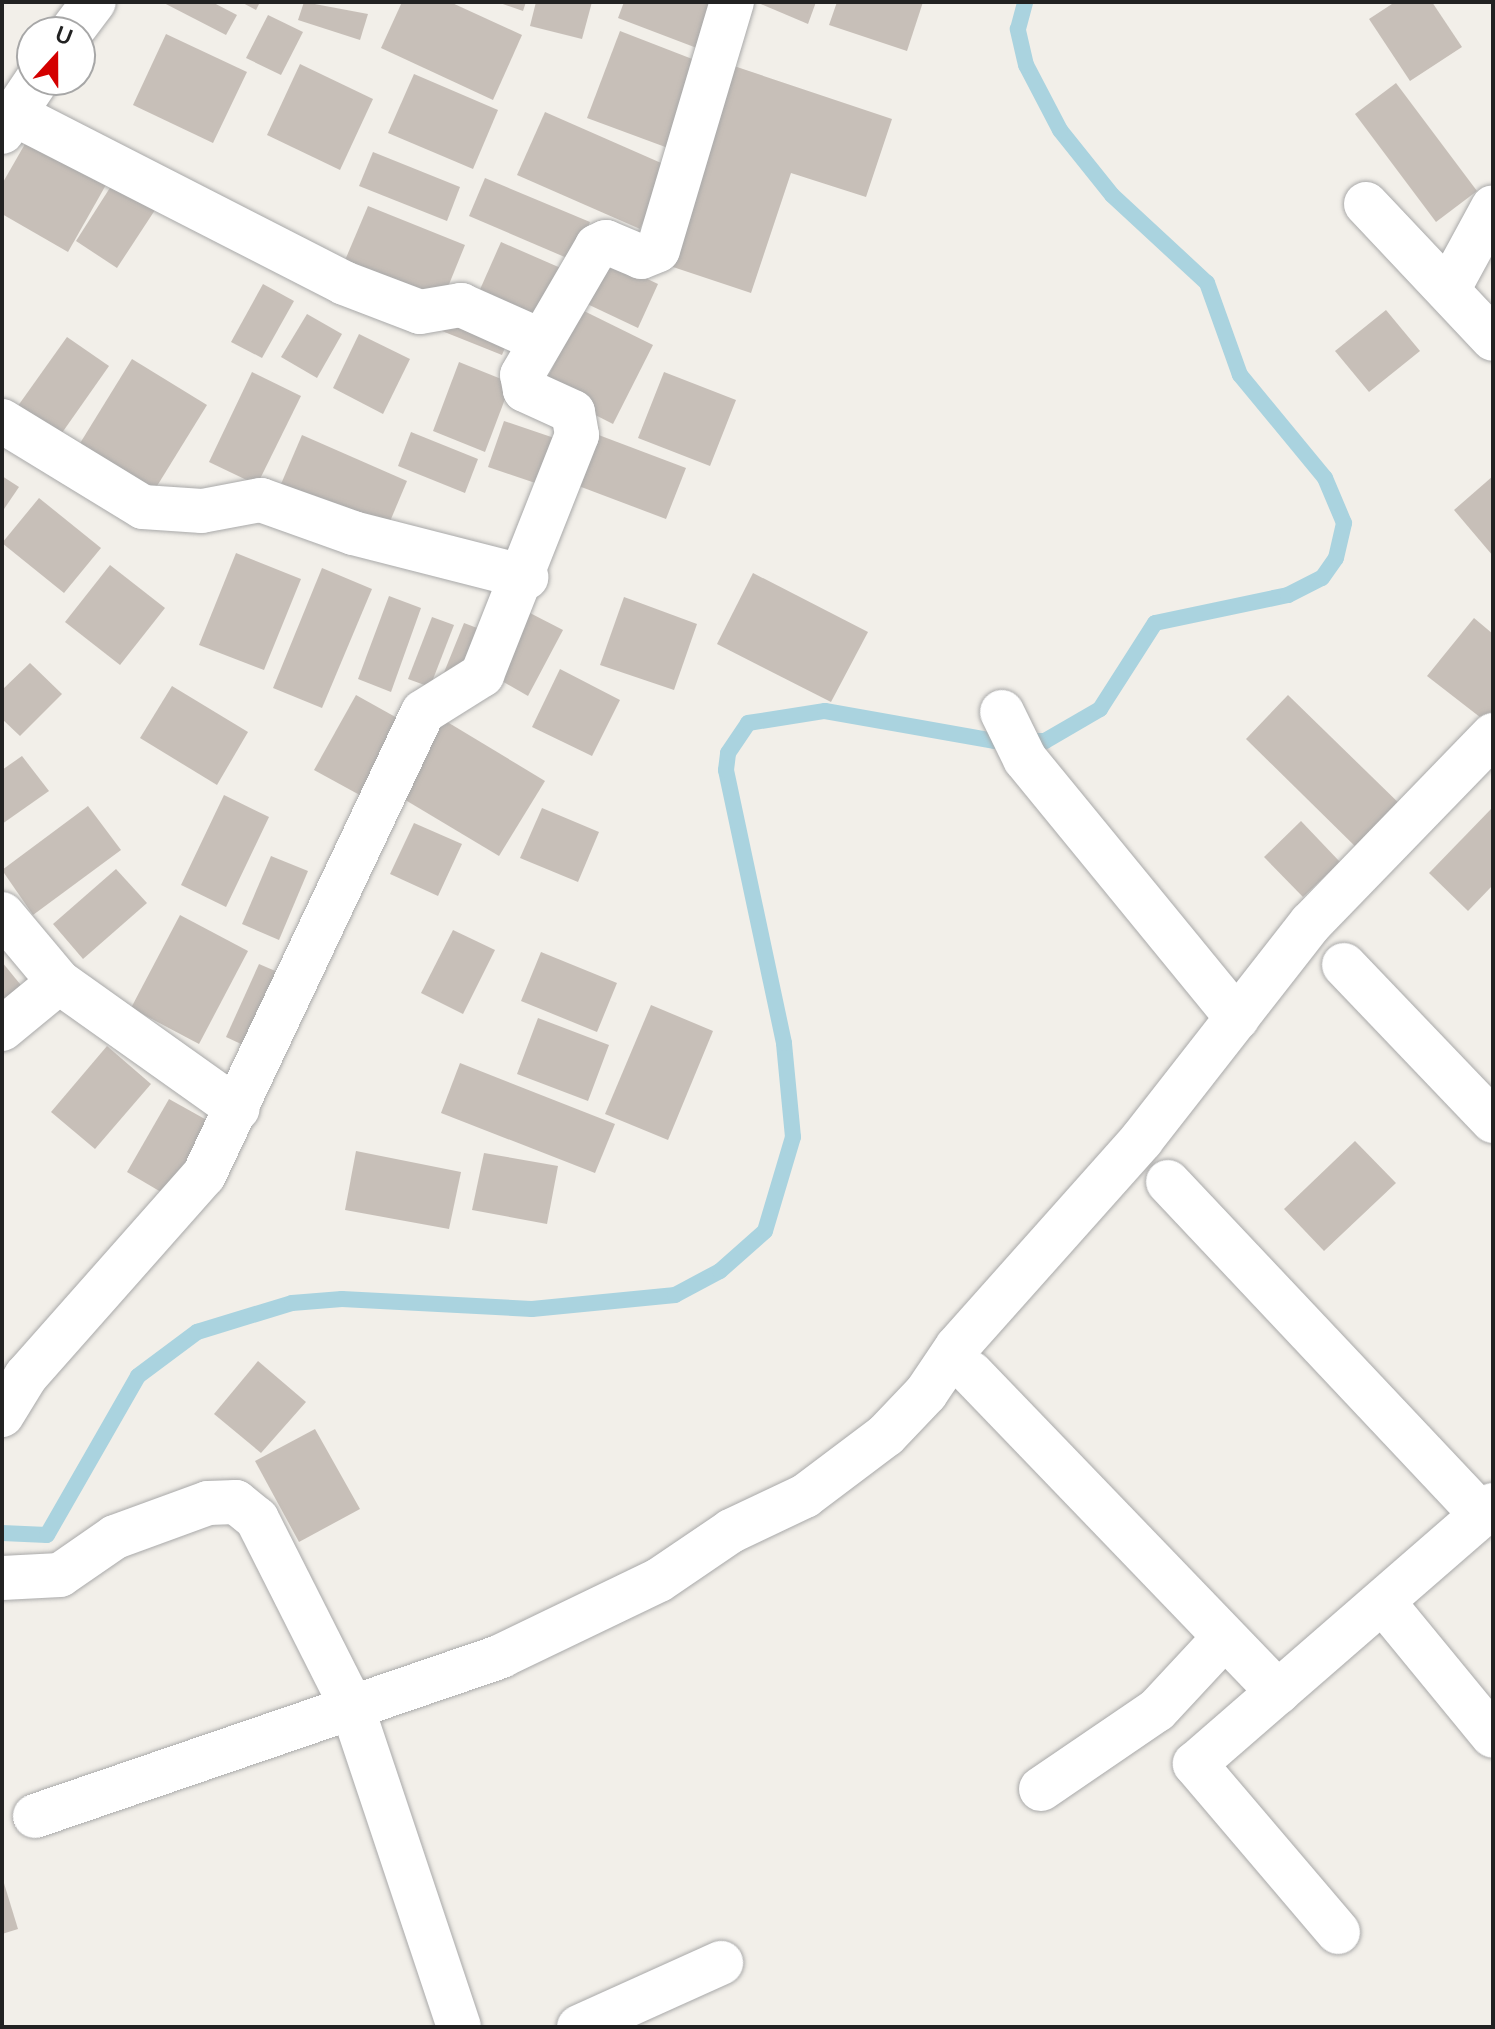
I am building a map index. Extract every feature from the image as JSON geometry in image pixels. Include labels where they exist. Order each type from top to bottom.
[{"type":"street","points":[[2,1415],[26,1376],[204,1175],[238,1109],[423,712],[482,675],[526,577],[579,421],[525,390],[522,375],[537,339],[597,246],[606,242],[641,257],[658,250],[732,2]]},
{"type":"street","points":[[18,109],[344,283],[420,312],[461,305],[537,339]]},
{"type":"street","points":[[1366,204],[1493,339]]},
{"type":"street","points":[[1448,290],[1493,207]]},
{"type":"street","points":[[2,421],[143,507],[202,511],[261,500],[353,533],[526,577]]},
{"type":"street","points":[[1011,732],[1237,1018]]},
{"type":"street","points":[[35,1816],[501,1656],[659,1580],[731,1531],[805,1496],[886,1435],[1390,833],[1493,735]]},
{"type":"street","points":[[2,914],[59,982],[238,1109]]},
{"type":"street","points":[[1344,965],[1493,1121]]},
{"type":"street","points":[[2,1029],[59,982]]},
{"type":"street","points":[[1168,1182],[1487,1509],[1195,1764]]},
{"type":"street","points":[[971,1373],[1222,1640],[1278,1692]]},
{"type":"street","points":[[2,1578],[60,1575],[115,1537],[208,1503],[236,1502],[257,1519],[352,1707],[459,2027]]},
{"type":"street","points":[[1383,1602],[1493,1736]]},
{"type":"street","points":[[1041,1789],[1157,1710],[1222,1640]]},
{"type":"street","points":[[1157,1710],[1195,1764],[1338,1932]]},
{"type":"street","points":[[579,2027],[721,1963]]},
{"type":"building","points":[[162,2],[212,2],[237,15],[226,35]]},
{"type":"building","points":[[241,2],[260,2],[256,10]]},
{"type":"building","points":[[304,2],[368,14],[360,40],[298,20]]},
{"type":"building","points":[[402,2],[450,2],[522,35],[493,100],[381,48]]},
{"type":"building","points":[[497,2],[526,2],[523,11]]},
{"type":"building","points":[[536,2],[592,2],[582,39],[530,26]]},
{"type":"building","points":[[624,2],[720,2],[702,50],[618,18]]},
{"type":"building","points":[[756,2],[816,2],[808,24]]},
{"type":"building","points":[[837,2],[923,2],[907,51],[829,25]]},
{"type":"building","points":[[1395,2],[1432,2],[1462,47],[1410,81],[1369,19]]},
{"type":"building","points":[[268,15],[303,32],[281,75],[246,58]]},
{"type":"building","points":[[620,31],[700,62],[668,148],[587,118]]},
{"type":"building","points":[[166,34],[247,72],[213,143],[133,105]]},
{"type":"building","points":[[300,64],[373,99],[340,170],[267,135]]},
{"type":"building","points":[[734,66],[892,119],[866,197],[791,173],[751,293],[667,265]]},
{"type":"building","points":[[414,74],[498,110],[473,169],[388,133]]},
{"type":"building","points":[[1396,83],[1477,191],[1436,222],[1355,114]]},
{"type":"building","points":[[545,112],[668,166],[640,229],[517,175]]},
{"type":"building","points":[[33,130],[111,176],[68,252],[2,214],[2,184]]},
{"type":"building","points":[[373,152],[460,187],[447,221],[359,186]]},
{"type":"building","points":[[485,178],[590,222],[574,261],[469,216]]},
{"type":"building","points":[[113,183],[155,210],[117,268],[76,241]]},
{"type":"building","points":[[368,206],[465,245],[441,304],[343,265]]},
{"type":"building","points":[[501,242],[563,269],[536,331],[474,303]]},
{"type":"building","points":[[603,258],[658,284],[638,328],[583,302]]},
{"type":"building","points":[[263,284],[294,301],[262,358],[231,342]]},
{"type":"building","points":[[452,308],[511,333],[502,355],[442,331]]},
{"type":"building","points":[[582,310],[653,345],[613,424],[542,388]]},
{"type":"building","points":[[1386,310],[1420,351],[1369,392],[1335,351]]},
{"type":"building","points":[[307,314],[342,334],[317,378],[281,357]]},
{"type":"building","points":[[359,334],[410,359],[383,414],[333,388]]},
{"type":"building","points":[[67,337],[109,366],[57,440],[15,410]]},
{"type":"building","points":[[132,359],[207,405],[149,499],[74,453]]},
{"type":"building","points":[[459,362],[511,383],[485,452],[433,431]]},
{"type":"building","points":[[252,372],[301,396],[257,485],[209,462]]},
{"type":"building","points":[[664,372],[736,400],[710,466],[638,438]]},
{"type":"building","points":[[504,421],[566,442],[550,488],[488,467]]},
{"type":"building","points":[[411,432],[478,459],[465,493],[398,466]]},
{"type":"building","points":[[596,434],[686,468],[666,519],[576,485]]},
{"type":"building","points":[[302,435],[407,481],[383,538],[278,491]]},
{"type":"building","points":[[2,476],[19,487],[2,512]]},
{"type":"building","points":[[1493,476],[1493,556],[1454,510]]},
{"type":"building","points":[[39,498],[101,548],[64,593],[2,543]]},
{"type":"building","points":[[236,553],[301,579],[264,670],[199,645]]},
{"type":"building","points":[[110,565],[165,608],[120,665],[65,622]]},
{"type":"building","points":[[322,568],[372,589],[322,708],[273,688]]},
{"type":"building","points":[[753,573],[868,632],[831,702],[717,644]]},
{"type":"building","points":[[389,596],[421,608],[391,692],[358,679]]},
{"type":"building","points":[[624,597],[697,624],[674,690],[600,665]]},
{"type":"building","points":[[530,613],[563,630],[528,696],[495,677]]},
{"type":"building","points":[[432,617],[454,625],[430,687],[408,679]]},
{"type":"building","points":[[1474,618],[1493,634],[1493,711],[1485,721],[1427,676]]},
{"type":"building","points":[[464,623],[485,631],[463,684],[443,675]]},
{"type":"building","points":[[30,663],[62,694],[20,736],[2,719],[2,690]]},
{"type":"building","points":[[560,669],[620,700],[592,756],[532,727]]},
{"type":"building","points":[[172,686],[248,732],[217,785],[140,738]]},
{"type":"building","points":[[356,695],[408,724],[367,799],[314,770]]},
{"type":"building","points":[[1288,695],[1408,812],[1365,856],[1246,739]]},
{"type":"building","points":[[444,720],[545,781],[499,856],[397,795]]},
{"type":"building","points":[[22,756],[49,791],[2,824],[2,770]]},
{"type":"building","points":[[224,795],[269,817],[226,907],[181,885]]},
{"type":"building","points":[[88,806],[121,850],[33,915],[2,870]]},
{"type":"building","points":[[1493,807],[1493,885],[1468,911],[1429,873]]},
{"type":"building","points":[[542,808],[599,832],[578,882],[520,858]]},
{"type":"building","points":[[1301,821],[1340,862],[1303,897],[1264,857]]},
{"type":"building","points":[[414,823],[462,844],[438,896],[390,874]]},
{"type":"building","points":[[271,856],[308,871],[279,940],[242,924]]},
{"type":"building","points":[[116,869],[147,903],[83,959],[53,924]]},
{"type":"building","points":[[180,915],[248,951],[199,1044],[131,1008]]},
{"type":"building","points":[[453,930],[495,950],[463,1014],[421,993]]},
{"type":"building","points":[[541,952],[617,983],[597,1032],[521,1001]]},
{"type":"building","points":[[2,962],[29,995],[2,1018]]},
{"type":"building","points":[[259,964],[294,979],[260,1053],[226,1037]]},
{"type":"building","points":[[651,1005],[713,1031],[668,1140],[605,1114]]},
{"type":"building","points":[[538,1018],[609,1045],[588,1101],[517,1074]]},
{"type":"building","points":[[107,1046],[151,1084],[95,1149],[51,1112]]},
{"type":"building","points":[[460,1063],[615,1124],[595,1173],[441,1113]]},
{"type":"building","points":[[169,1099],[221,1128],[178,1202],[127,1172]]},
{"type":"building","points":[[1355,1141],[1396,1183],[1324,1251],[1284,1209]]},
{"type":"building","points":[[356,1151],[461,1172],[449,1229],[345,1210]]},
{"type":"building","points":[[484,1153],[558,1166],[547,1224],[472,1210]]},
{"type":"building","points":[[258,1361],[306,1402],[261,1453],[214,1414]]},
{"type":"building","points":[[315,1429],[360,1509],[299,1542],[255,1461]]},
{"type":"building","points":[[2,1881],[18,1929],[2,1934]]},
{"type":"waterway","points":[[2,1533],[47,1535],[138,1376],[197,1332],[292,1303],[342,1299],[532,1309],[675,1295],[720,1271],[765,1231],[793,1137],[784,1043],[726,770],[728,753],[748,723],[825,711],[995,741],[1045,741],[1100,709],[1155,623],[1288,595],[1322,578],[1336,558],[1344,523],[1325,478],[1240,375],[1207,283],[1112,195],[1060,130],[1026,65],[1018,29],[1025,2]]}]
